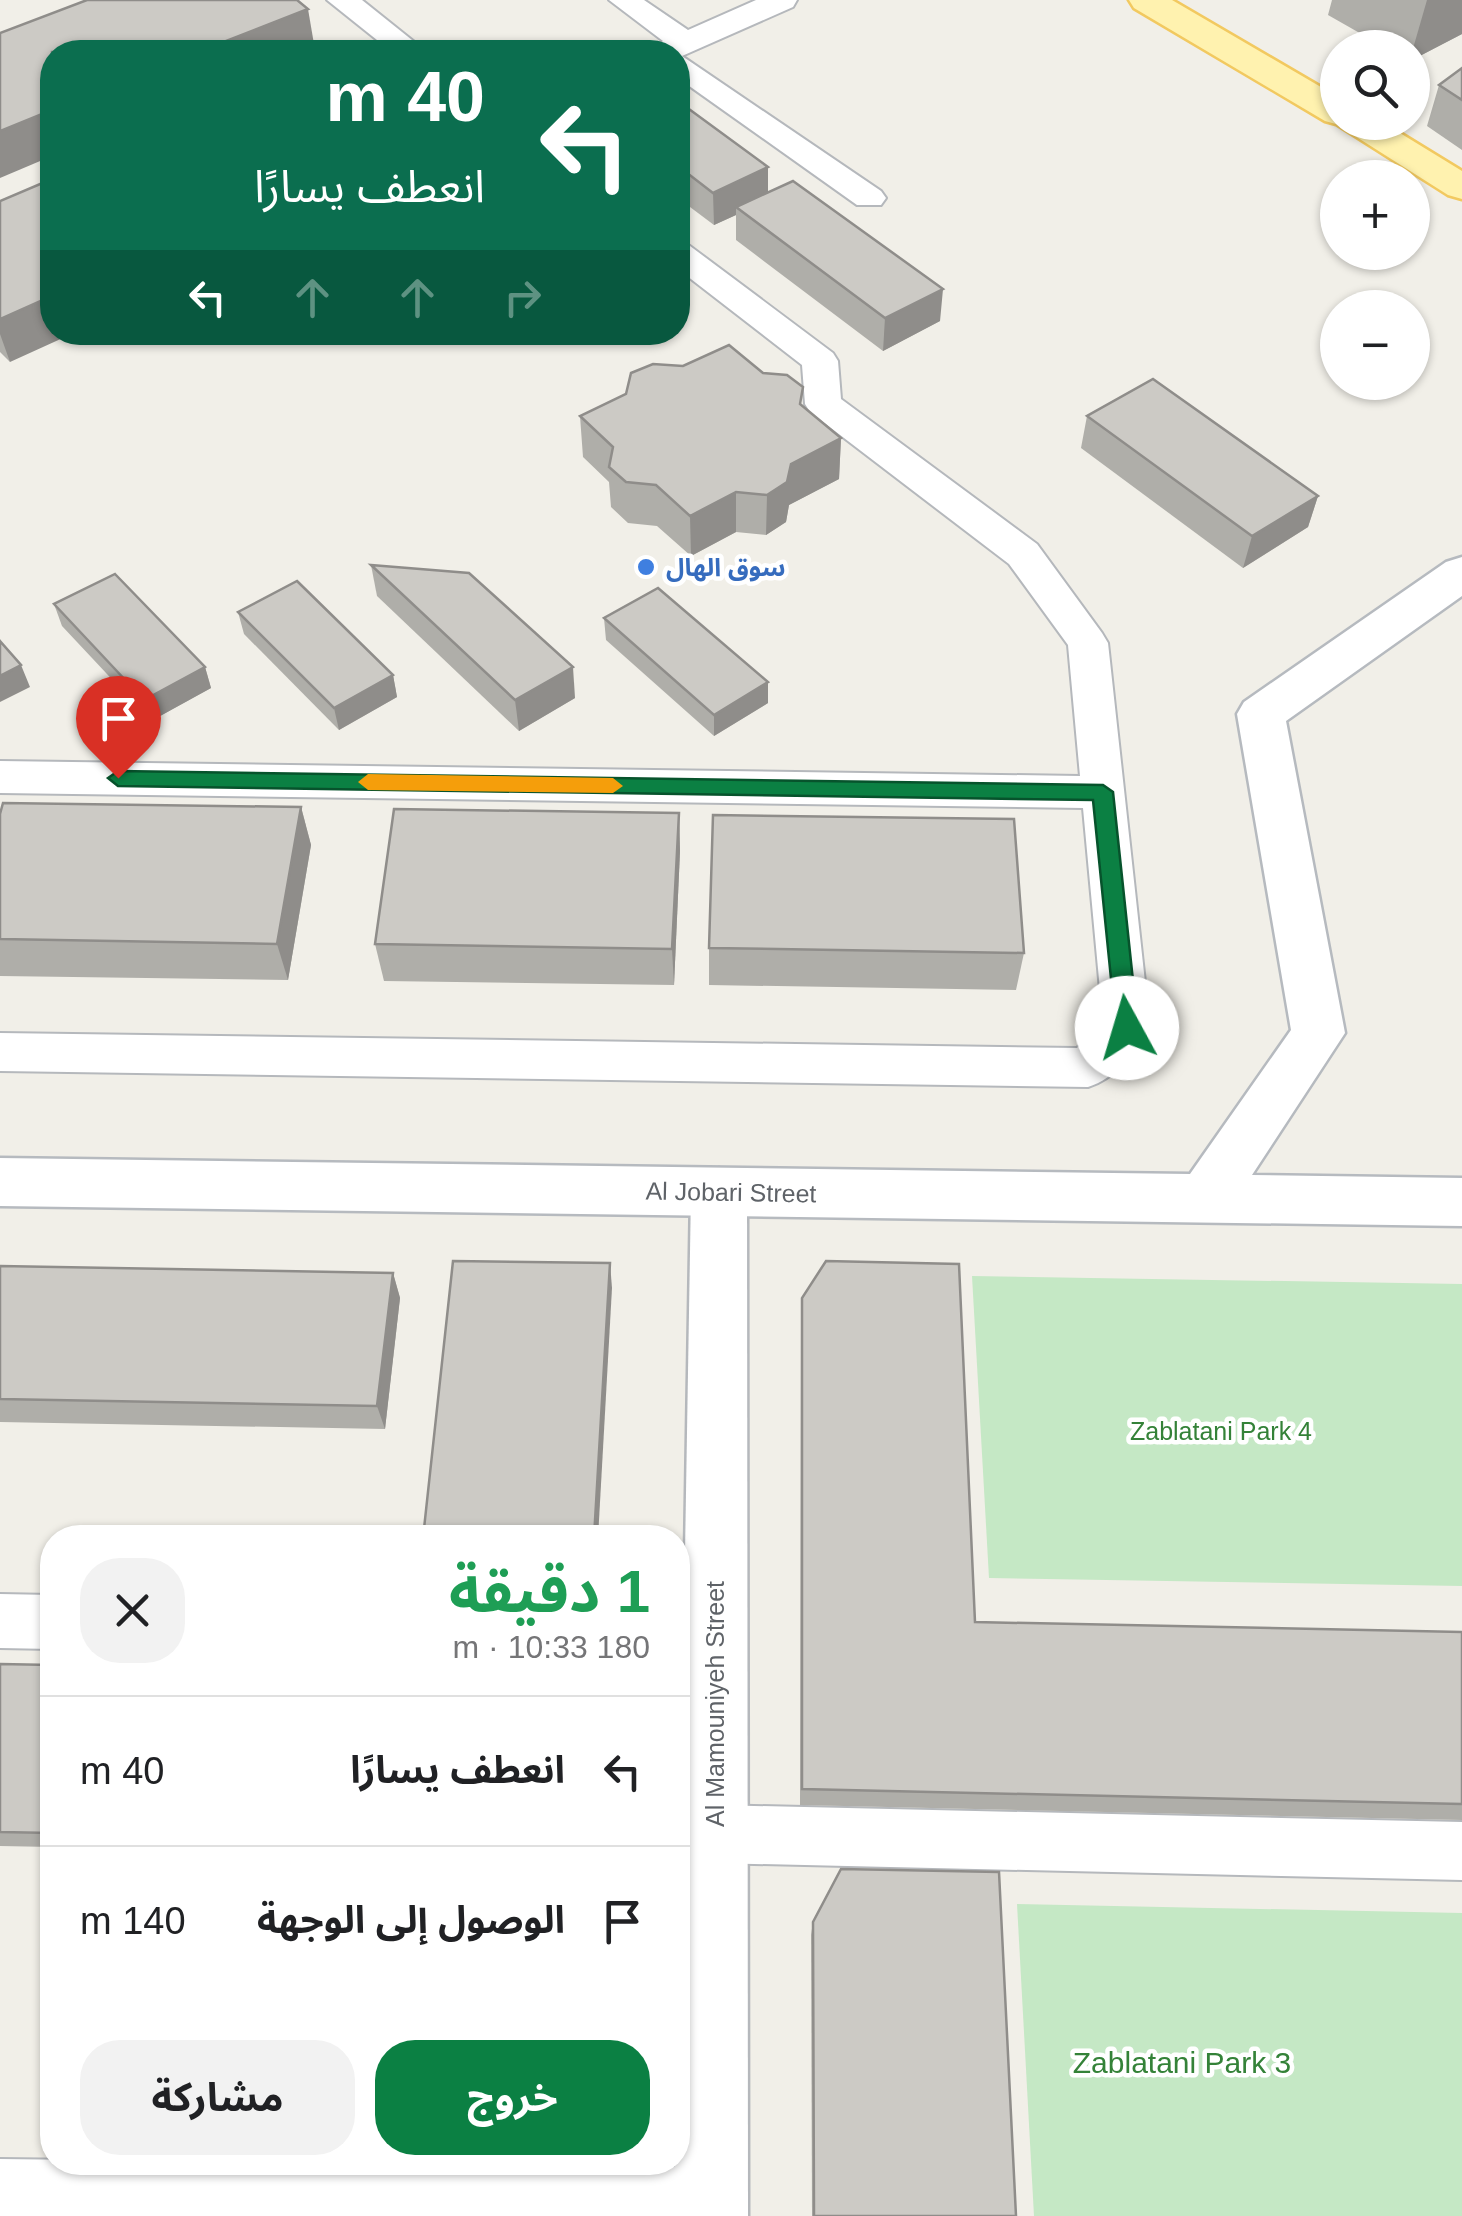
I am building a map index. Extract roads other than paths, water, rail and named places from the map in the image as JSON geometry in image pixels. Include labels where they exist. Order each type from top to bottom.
[{"type":"main road","points":[[1147,0],[1320,102]]},
{"type":"main road","points":[[1202,0],[1320,74]]},
{"type":"main road","points":[[1384,140],[1462,186]]},
{"type":"main road","points":[[1426,140],[1462,163]]},
{"type":"main road","points":[[1204,1199],[1318,1033],[1261,714],[1462,572]]},
{"type":"main road","name":"Al Jobari Street","points":[[0,1182],[1462,1202]]},
{"type":"main road","name":"Al Mamouniyeh Street","points":[[711,2208],[714,1834],[696,1630],[718,1192]]},
{"type":"street","points":[[342,0],[393,40]]},
{"type":"street","points":[[624,0],[663,40]]},
{"type":"street","points":[[690,46],[782,0]]},
{"type":"street","points":[[690,64],[869,198]]},
{"type":"street","points":[[0,1052],[1088,1068],[1127,1028],[1088,643],[1023,554],[823,404],[820,361],[690,263]]},
{"type":"street","points":[[0,777],[1103,792]]},
{"type":"street","points":[[0,1621],[40,1622]]},
{"type":"street","points":[[714,1834],[1462,1851]]},
{"type":"street","points":[[0,2191],[711,2208]]},
{"type":"place","name":"سوق الهال","points":[[646,567]]},
{"type":"park label","name":"Zablatani Park 4","points":[[1221,1431]]},
{"type":"park label","name":"Zablatani Park 3","points":[[1182,2062]]}]
